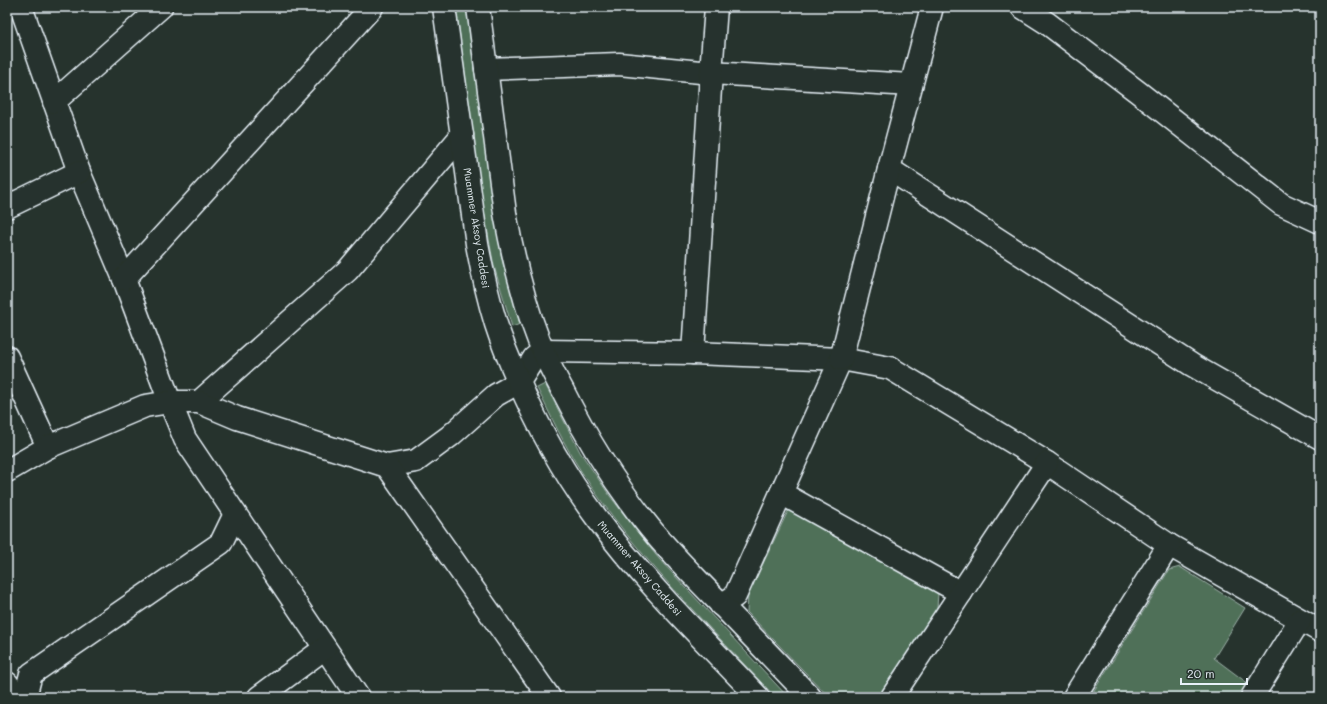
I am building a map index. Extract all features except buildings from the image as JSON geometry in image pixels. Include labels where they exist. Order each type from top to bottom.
[{"type":"street","points":[[21,7],[79,172],[124,279],[185,439],[358,697]]},
{"type":"street","points":[[54,102],[161,7]]},
{"type":"street","points":[[124,279],[372,7]]},
{"type":"street","name":"Muammer Aksoy Caddesi","points":[[444,7],[477,244],[496,325],[528,403],[547,442],[573,484],[596,517],[630,560],[758,697]]},
{"type":"street","points":[[478,7],[510,243],[528,309],[543,351],[575,416],[594,448],[646,524],[672,554],[810,697]]},
{"type":"street","points":[[693,353],[716,7]]},
{"type":"street","points":[[721,605],[735,596],[841,359],[889,168],[932,7]]},
{"type":"street","points":[[1022,7],[1053,27],[1281,204],[1320,222]]},
{"type":"street","points":[[486,69],[619,64],[711,73],[911,85]]},
{"type":"street","points":[[199,402],[348,270],[462,135]]},
{"type":"street","points":[[889,168],[1192,365],[1320,438]]},
{"type":"street","points":[[7,207],[79,172]]},
{"type":"street","points":[[7,471],[48,447],[145,406],[170,402],[199,402],[237,418],[387,466],[416,461],[450,436],[496,394],[519,382],[534,358],[543,351],[693,353],[841,359],[890,368],[1047,462],[1169,545],[1320,631]]},
{"type":"street","points":[[7,357],[48,447]]},
{"type":"street","points":[[892,697],[1047,462]]},
{"type":"street","points":[[387,466],[549,697]]},
{"type":"street","points":[[781,493],[961,593]]},
{"type":"street","points":[[25,697],[31,674],[221,543],[235,514]]},
{"type":"street","points":[[1074,697],[1169,545]]},
{"type":"street","points":[[1252,697],[1300,620]]},
{"type":"street","points":[[259,697],[325,648]]},
{"type":"street","points":[[7,684],[17,697]]},
{"type":"green space","points":[[456,7],[466,7],[492,201],[502,260],[520,324],[512,327],[494,266],[483,207]]},
{"type":"green space","points":[[545,384],[580,452],[610,496],[639,534],[660,560],[788,697],[775,697],[698,616],[624,531],[602,502],[563,441],[537,388]]},
{"type":"green space","points":[[789,509],[938,593],[937,608],[882,697],[829,697],[747,612],[748,595]]},
{"type":"green space","points":[[1180,567],[1245,608],[1214,658],[1250,685],[1242,697],[1090,697],[1169,570]]}]
